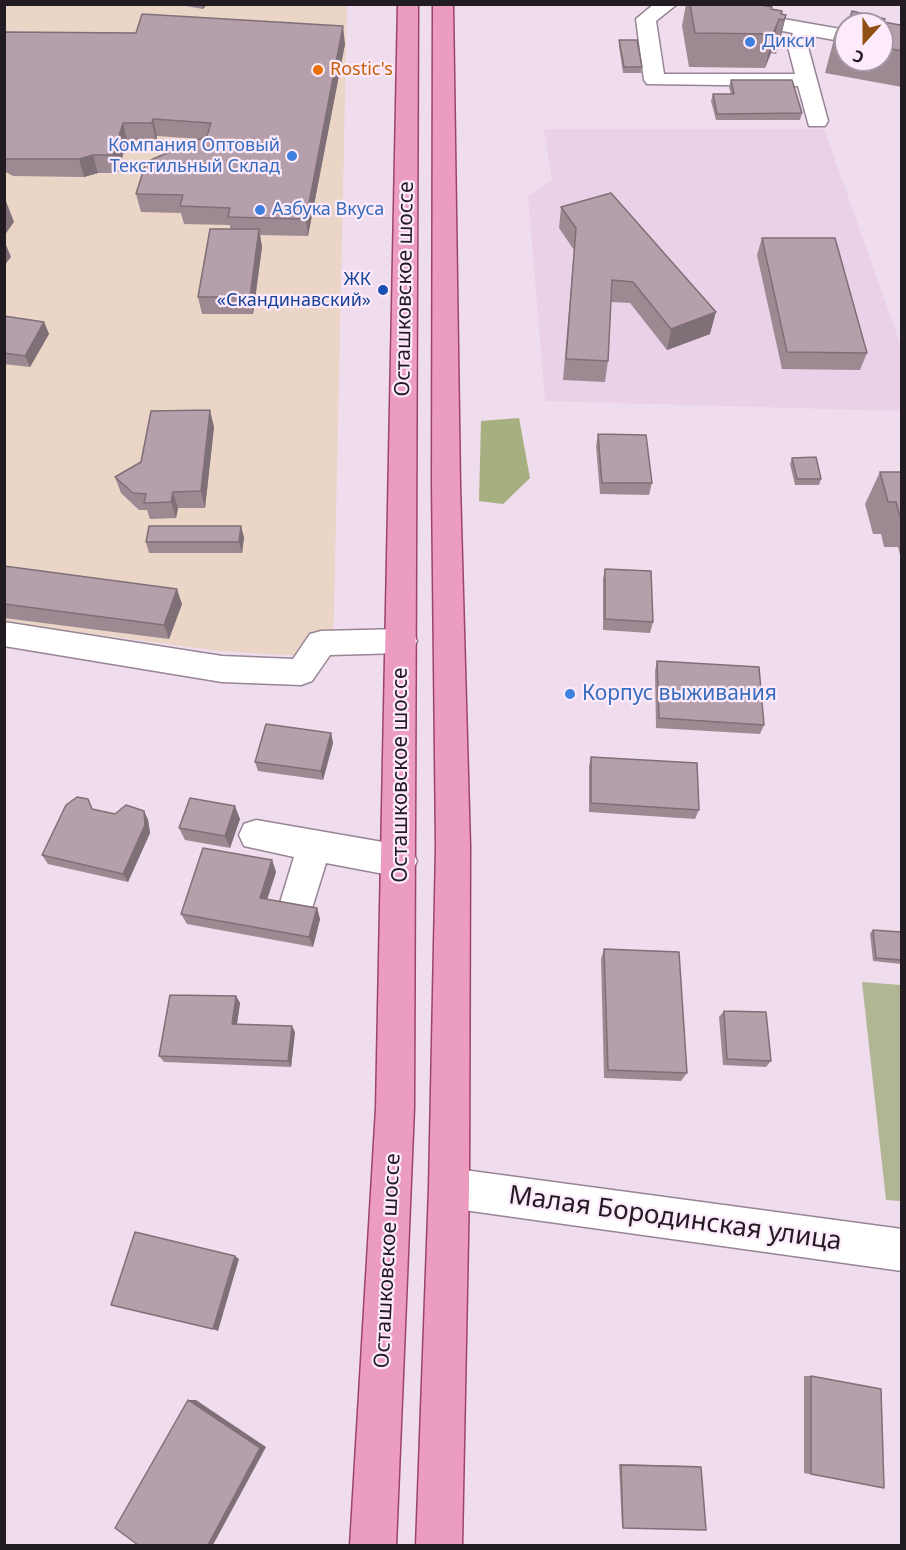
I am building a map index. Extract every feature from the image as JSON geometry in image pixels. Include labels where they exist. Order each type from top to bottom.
[{"type":"main road","name":"Осташковское шоссе","points":[[373,1545],[396,1108],[408,4]]},
{"type":"main road","name":"Осташковское шоссе","points":[[439,1545],[449,1188],[453,847],[446,485],[443,4]]},
{"type":"street","points":[[689,9],[666,4],[646,19],[654,80],[807,80]]},
{"type":"street","points":[[723,15],[834,34]]},
{"type":"street","points":[[804,29],[798,48],[817,121]]},
{"type":"street","points":[[4,634],[222,669],[301,672],[321,643],[402,640]]},
{"type":"street","points":[[256,835],[400,861]]},
{"type":"street","points":[[297,906],[314,846]]},
{"type":"street","name":"Малая Бородинская улица","points":[[449,1188],[902,1250]]},
{"type":"shaded area","points":[[5,5],[347,5],[333,658],[219,651],[5,622]]},
{"type":"shaded area","points":[[544,129],[824,129],[901,346],[901,411],[545,401],[528,196],[552,180]]},
{"type":"green space","points":[[519,418],[530,478],[503,504],[479,501],[481,421]]},
{"type":"green space","points":[[862,982],[901,985],[901,1201],[886,1200]]},
{"type":"building","points":[[690,4],[756,4],[772,7],[771,9],[782,11],[781,14],[786,15],[784,20],[779,19],[773,34],[695,33]]},
{"type":"building","points":[[142,14],[343,26],[306,219],[228,217],[230,208],[180,206],[183,195],[136,194],[146,162],[207,136],[211,123],[153,119],[152,123],[123,123],[113,155],[93,155],[79,159],[4,158],[4,32],[136,33]]},
{"type":"building","points":[[902,22],[902,51],[894,49],[894,24],[900,25]]},
{"type":"building","points":[[619,40],[637,40],[642,67],[624,67]]},
{"type":"building","points":[[731,80],[792,80],[802,113],[717,114],[713,94],[734,94]]},
{"type":"building","points":[[611,193],[716,312],[671,329],[633,282],[612,280],[608,361],[566,359],[576,228],[561,207]]},
{"type":"building","points":[[210,229],[259,229],[250,297],[198,297]]},
{"type":"building","points":[[762,238],[835,238],[867,353],[787,352]]},
{"type":"building","points":[[4,316],[44,322],[25,356],[4,353]]},
{"type":"building","points":[[210,410],[201,491],[173,492],[171,502],[144,503],[146,494],[133,493],[115,477],[141,462],[151,411]]},
{"type":"building","points":[[598,434],[646,435],[652,483],[602,483]]},
{"type":"building","points":[[816,457],[821,479],[797,479],[792,458]]},
{"type":"building","points":[[880,472],[902,472],[902,516],[900,516],[896,502],[888,502]]},
{"type":"building","points":[[149,526],[241,526],[239,542],[146,542]]},
{"type":"building","points":[[4,566],[177,589],[164,625],[4,604]]},
{"type":"building","points":[[605,569],[651,571],[653,622],[605,619]]},
{"type":"building","points":[[657,661],[759,667],[764,725],[659,718]]},
{"type":"building","points":[[266,724],[331,733],[321,771],[255,762]]},
{"type":"building","points":[[591,757],[697,763],[699,810],[591,803]]},
{"type":"building","points":[[77,797],[88,799],[92,809],[115,814],[126,805],[144,811],[145,825],[123,874],[42,855],[66,805]]},
{"type":"building","points":[[190,798],[235,806],[225,836],[179,828]]},
{"type":"building","points":[[203,848],[272,860],[260,898],[317,908],[309,937],[181,914]]},
{"type":"building","points":[[873,930],[901,932],[902,960],[876,958]]},
{"type":"building","points":[[604,949],[679,952],[687,1073],[608,1070]]},
{"type":"building","points":[[170,995],[236,996],[232,1024],[292,1026],[288,1061],[159,1056]]},
{"type":"building","points":[[724,1011],[766,1012],[771,1061],[727,1059]]},
{"type":"building","points":[[135,1232],[235,1256],[213,1329],[111,1305]]},
{"type":"building","points":[[811,1376],[881,1389],[884,1488],[811,1474]]},
{"type":"building","points":[[188,1400],[260,1448],[208,1545],[138,1545],[115,1528]]},
{"type":"building","points":[[621,1465],[701,1467],[706,1530],[623,1528]]},
{"type":"place","name":"Дикси","points":[[750,42]]},
{"type":"place","name":"Rostic's","points":[[318,70]]},
{"type":"place","name":"Компания Оптовый Текстильный Склад","points":[[292,156]]},
{"type":"place","name":"Азбука Вкуса","points":[[260,210]]},
{"type":"place","name":"ЖК «Скандинавский»","points":[[383,290]]},
{"type":"place","name":"Корпус выживания","points":[[570,694]]}]
